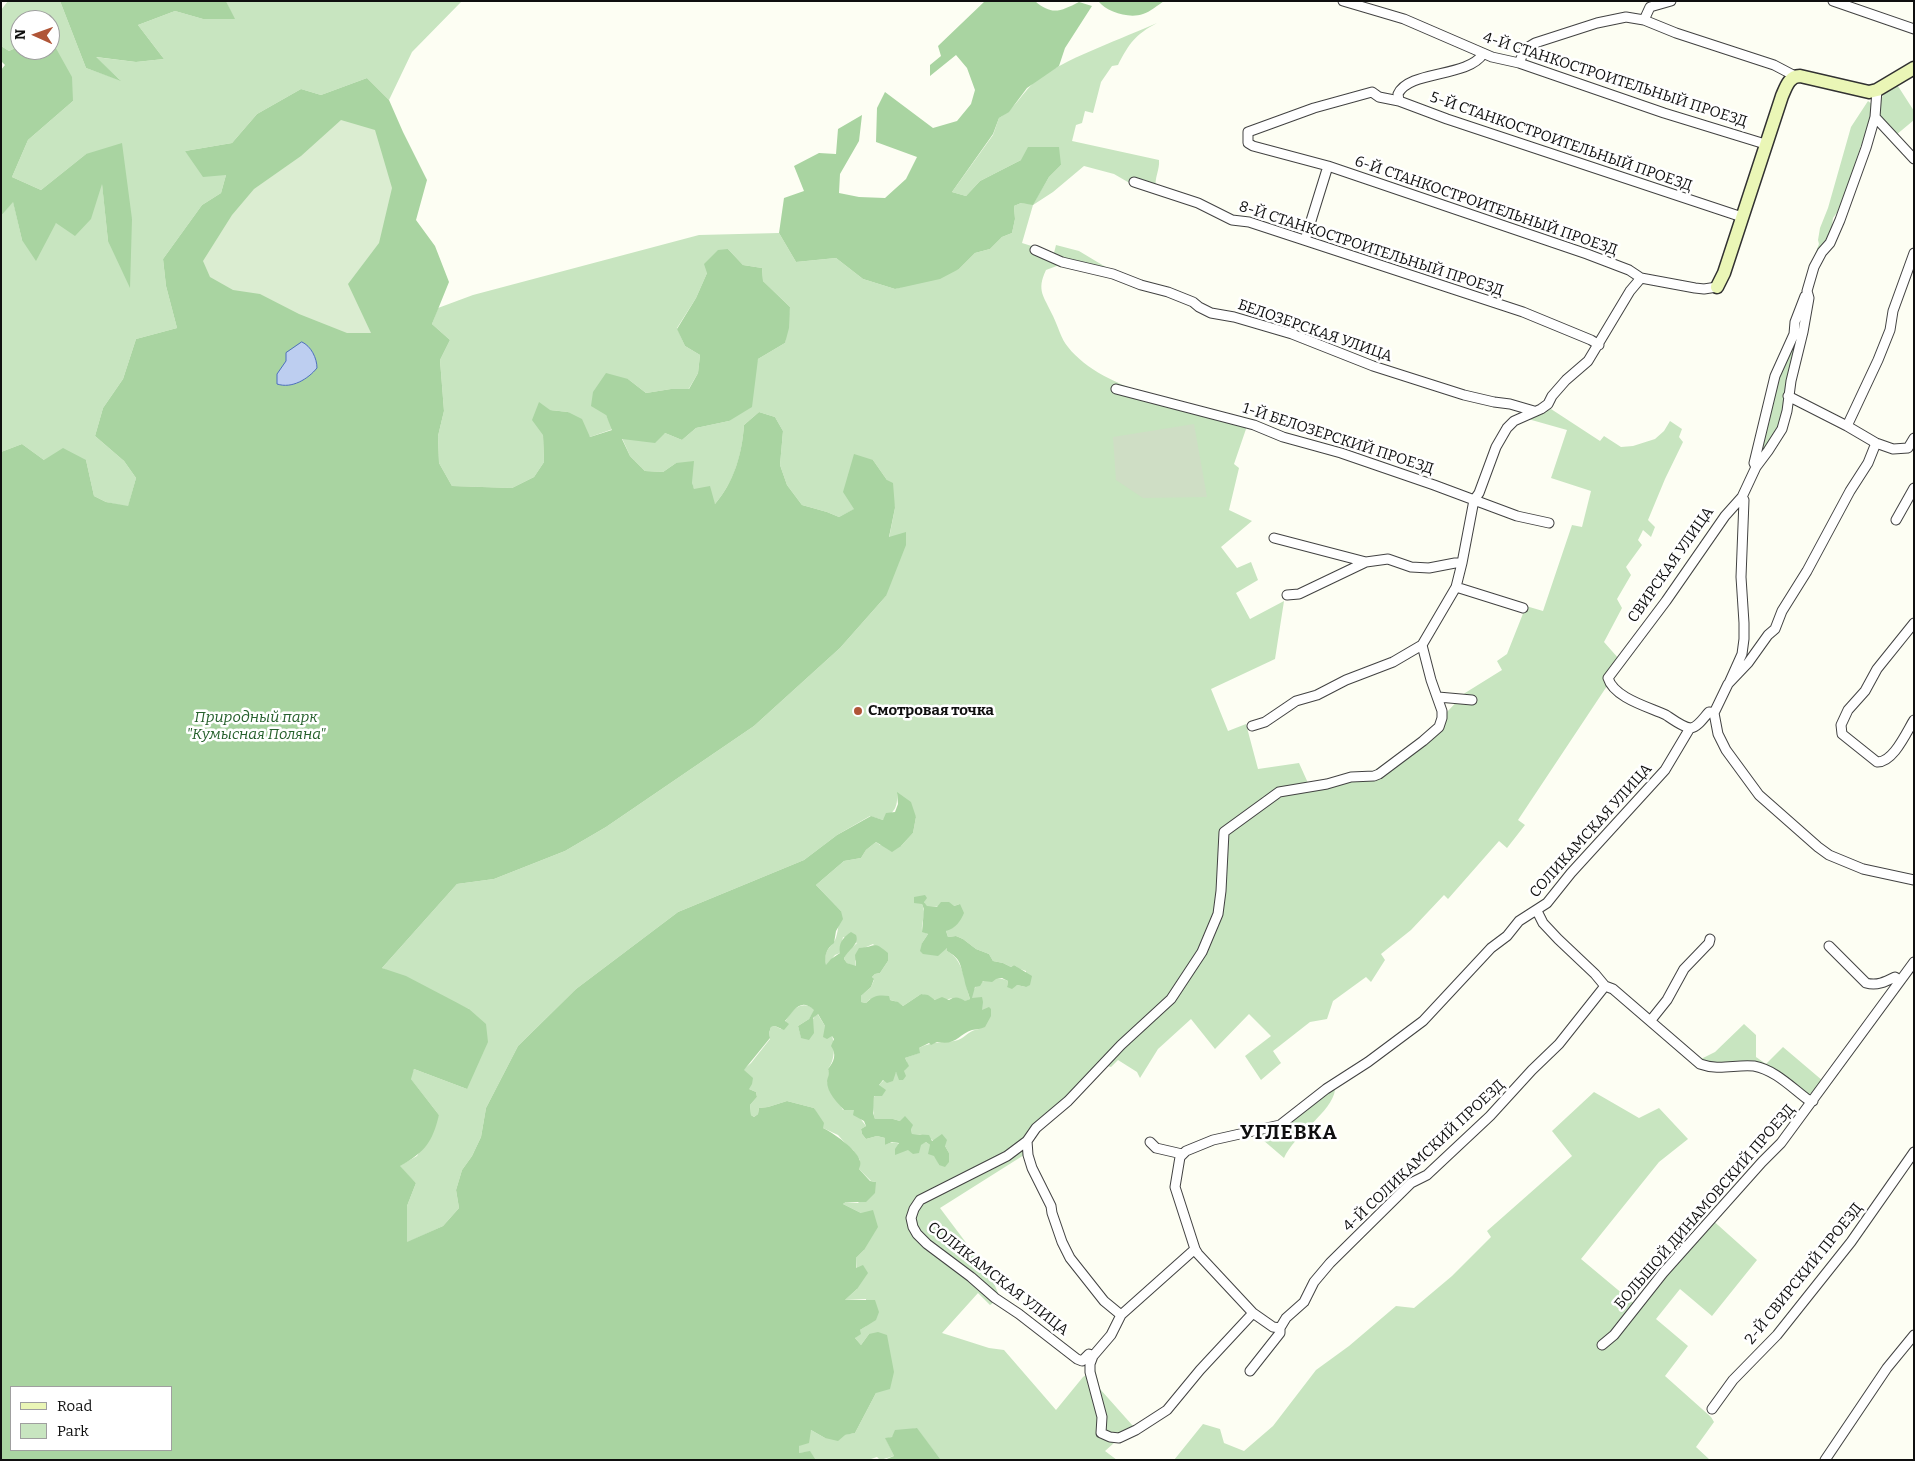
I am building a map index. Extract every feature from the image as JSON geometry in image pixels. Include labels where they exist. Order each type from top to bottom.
[{"type":"street","name":"4-Й СТАНКОСТРОИТЕЛЬНЫЙ ПРОЕЗД","points":[[1343,1],[1404,19],[1472,47],[1483,54],[1518,63],[1664,113],[1765,144]]},
{"type":"street","points":[[1644,20],[1650,7],[1671,1]]},
{"type":"street","points":[[1833,1],[1914,28]]},
{"type":"street","points":[[1518,63],[1525,49],[1535,43],[1626,17],[1644,20],[1676,33],[1774,65],[1795,76],[1809,77],[1863,92],[1877,90],[1914,68]]},
{"type":"street","points":[[1399,101],[1398,94],[1405,85],[1478,61],[1483,54]]},
{"type":"street","points":[[1717,287],[1724,273],[1782,96],[1790,80],[1795,76]]},
{"type":"street","name":"СВИРСКАЯ УЛИЦА","points":[[1756,467],[1754,463],[1775,376],[1794,334],[1795,322],[1814,267],[1822,252],[1830,243],[1840,220],[1875,117],[1877,90]]},
{"type":"street","name":"5-Й СТАНКОСТРОИТЕЛЬНЫЙ ПРОЕЗД","points":[[1248,143],[1248,132],[1254,129],[1314,108],[1372,92],[1379,97],[1399,101],[1446,119],[1742,217]]},
{"type":"street","points":[[1875,117],[1914,159]]},
{"type":"street","name":"6-Й СТАНКОСТРОИТЕЛЬНЫЙ ПРОЕЗД","points":[[1248,143],[1253,146],[1328,166],[1587,254],[1629,270],[1642,278],[1704,289],[1717,287]]},
{"type":"street","points":[[1305,240],[1328,166]]},
{"type":"street","name":"8-Й СТАНКОСТРОИТЕЛЬНЫЙ ПРОЕЗД","points":[[1134,182],[1198,203],[1232,220],[1249,222],[1524,312],[1591,340],[1598,345]]},
{"type":"street","name":"БЕЛОЗЕРСКАЯ УЛИЦА","points":[[1035,250],[1062,262],[1114,274],[1141,285],[1168,292],[1193,302],[1211,313],[1234,317],[1292,334],[1373,366],[1464,395],[1534,411]]},
{"type":"street","points":[[1847,426],[1890,330],[1893,311],[1914,253]]},
{"type":"street","points":[[1252,726],[1265,722],[1296,701],[1393,662],[1422,645],[1456,587],[1474,500],[1479,493],[1496,447],[1507,428],[1514,421],[1548,404],[1552,396],[1566,380],[1588,361],[1626,296],[1642,278]]},
{"type":"street","name":"СВИРСКАЯ УЛИЦА","points":[[1690,728],[1661,713],[1644,707],[1621,693],[1614,688],[1608,678],[1666,601],[1725,516],[1742,497],[1756,467],[1782,429],[1803,332],[1809,298],[1807,291]]},
{"type":"street","name":"1-Й БЕЛОЗЕРСКИЙ ПРОЕЗД","points":[[1116,389],[1254,425],[1283,437],[1342,453],[1517,516],[1549,523]]},
{"type":"street","points":[[1788,396],[1876,443],[1893,449],[1908,448]]},
{"type":"street","points":[[1908,448],[1914,438]]},
{"type":"street","points":[[1728,684],[1748,663],[1768,635],[1775,629],[1782,611],[1807,571],[1850,491],[1868,462],[1876,443]]},
{"type":"street","points":[[1908,448],[1914,456]]},
{"type":"street","points":[[1896,520],[1914,488]]},
{"type":"street","points":[[1742,497],[1744,500],[1741,577],[1744,639],[1742,654],[1714,713],[1718,734],[1726,750],[1759,794],[1818,848],[1829,855],[1863,869],[1914,880]]},
{"type":"street","points":[[1274,538],[1366,562]]},
{"type":"street","points":[[1287,595],[1299,594],[1366,562],[1388,559],[1411,567],[1429,568],[1462,563]]},
{"type":"street","points":[[1456,587],[1523,608]]},
{"type":"street","points":[[1914,623],[1877,669],[1865,690],[1848,710],[1841,724],[1842,734],[1877,762],[1881,763],[1893,754],[1914,720]]},
{"type":"street","points":[[1422,645],[1431,680],[1438,697],[1472,700]]},
{"type":"street","name":"СОЛИКАМСКАЯ УЛИЦА","points":[[1093,1356],[1089,1354],[1082,1361],[1076,1358],[1019,1314],[994,1298],[972,1277],[927,1244],[913,1227],[911,1218],[914,1209],[920,1200],[1007,1156],[1027,1141],[1036,1128],[1068,1101],[1121,1044],[1171,999],[1202,952],[1218,914],[1224,832],[1279,792],[1327,784],[1351,777],[1379,774],[1439,727],[1442,710],[1438,697]]},
{"type":"street","points":[[1690,728],[1709,712],[1714,713]]},
{"type":"street","name":"СОЛИКАМСКАЯ УЛИЦА","points":[[1182,1154],[1191,1148],[1213,1140],[1280,1125],[1326,1089],[1368,1062],[1423,1021],[1491,948],[1507,936],[1519,921],[1547,903],[1571,872],[1666,770],[1690,728]]},
{"type":"street","points":[[1537,910],[1543,923],[1605,986],[1613,989],[1651,1020],[1700,1064],[1715,1068],[1753,1066],[1763,1068],[1807,1099],[1813,1101]]},
{"type":"street","points":[[1651,1020],[1667,1000],[1684,969],[1709,944],[1710,938]]},
{"type":"street","points":[[1830,946],[1866,983],[1872,985],[1884,983],[1895,977],[1900,980]]},
{"type":"street","name":"БОЛЬШОЙ ДИНАМОВСКИЙ ПРОЕЗД","points":[[1602,1345],[1614,1335],[1663,1273],[1781,1143],[1914,962]]},
{"type":"street","name":"4-Й СОЛИКАМСКИЙ ПРОЕЗД","points":[[1250,1372],[1280,1333],[1280,1328],[1286,1318],[1304,1302],[1314,1282],[1330,1263],[1411,1183],[1427,1175],[1490,1116],[1532,1070],[1559,1044],[1605,986]]},
{"type":"street","points":[[1027,1141],[1028,1156],[1032,1168],[1051,1206],[1062,1242],[1070,1258],[1104,1301],[1121,1315]]},
{"type":"street","points":[[1150,1142],[1156,1148],[1182,1154],[1175,1179],[1175,1187],[1195,1249],[1253,1314],[1273,1327],[1280,1328]]},
{"type":"street","name":"2-Й СВИРСКИЙ ПРОЕЗД","points":[[1712,1410],[1733,1380],[1777,1334],[1851,1242],[1914,1152]]},
{"type":"street","points":[[1195,1249],[1121,1315],[1111,1335],[1093,1356],[1090,1372],[1102,1417],[1101,1432],[1110,1437],[1119,1438],[1136,1430],[1167,1410],[1200,1370],[1253,1314]]},
{"type":"street","points":[[1824,1460],[1887,1368],[1914,1335]]},
{"type":"green space","points":[[8,1],[60,1],[86,68],[120,80],[95,57],[136,62],[164,59],[138,25],[175,11],[203,19],[234,19],[226,1],[462,1],[412,52],[389,100],[367,78],[321,95],[301,89],[257,114],[232,143],[185,151],[226,175],[221,193],[202,205],[163,259],[166,286],[177,328],[136,339],[123,379],[103,408],[95,436],[124,461],[136,478],[128,507],[106,502],[94,496],[86,460],[44,460],[22,444],[1,452],[1,216],[13,201],[22,240],[56,223],[102,183],[108,241],[132,219],[86,154],[41,190],[12,177],[28,140],[73,101],[59,60],[60,10],[10,10],[9,51],[1,46],[1,10]]},
{"type":"green space","points":[[60,1],[226,1],[235,19],[203,19],[175,11],[138,25],[164,59],[136,62],[96,57],[121,81],[86,68]]},
{"type":"green space","points":[[985,1],[1035,1],[1041,6],[1052,10],[1062,10],[1079,2],[1092,6],[1065,48],[1059,66],[1027,88],[1009,112],[999,118],[993,134],[952,192],[966,196],[980,181],[1021,160],[1028,147],[1059,147],[1061,165],[1049,177],[1033,205],[1021,203],[1014,206],[1015,219],[1012,233],[1002,237],[990,249],[975,253],[959,269],[940,279],[895,289],[863,279],[836,258],[796,262],[779,233],[784,198],[804,191],[794,166],[819,153],[836,154],[838,129],[862,115],[859,141],[840,174],[839,193],[859,197],[885,198],[906,179],[917,157],[876,142],[877,108],[885,92],[933,128],[957,121],[971,104],[975,90],[967,68],[956,55],[930,76],[930,65],[941,56],[938,46]]},
{"type":"green space","points":[[1098,1],[1164,1],[1146,13],[1131,16],[1113,11]]},
{"type":"green space","points":[[1157,23],[1138,35],[1126,50],[1118,65],[1112,66],[1101,82],[1093,113],[1085,111],[1082,123],[1076,125],[1072,141],[1159,160],[1156,187],[1133,185],[1114,174],[1084,166],[1053,192],[1033,205],[1022,243],[1054,253],[1056,245],[1079,251],[1109,269],[1062,264],[1046,270],[1043,277],[1042,293],[1061,336],[1068,347],[1084,362],[1103,375],[1126,386],[1176,403],[1247,421],[1234,464],[1239,468],[1229,510],[1252,521],[1221,547],[1237,568],[1251,562],[1258,580],[1236,593],[1250,619],[1284,601],[1275,659],[1211,689],[1228,731],[1246,724],[1258,769],[1299,763],[1308,783],[1372,772],[1438,726],[1439,718],[1465,693],[1502,670],[1497,661],[1507,654],[1526,606],[1543,611],[1572,525],[1582,527],[1591,491],[1551,478],[1567,430],[1528,419],[1551,409],[1600,441],[1604,436],[1621,447],[1633,446],[1655,439],[1664,431],[1670,421],[1682,429],[1679,437],[1683,442],[1648,520],[1655,527],[1651,537],[1643,530],[1638,540],[1642,545],[1626,567],[1631,575],[1617,599],[1622,608],[1604,642],[1619,659],[1603,677],[1607,686],[1518,820],[1525,825],[1507,848],[1499,841],[1448,899],[1444,895],[1411,930],[1381,954],[1385,960],[1371,982],[1366,977],[1333,1001],[1327,1019],[1310,1022],[1273,1051],[1281,1063],[1261,1080],[1245,1056],[1271,1036],[1249,1014],[1215,1049],[1191,1019],[1158,1049],[1140,1078],[1137,1072],[1118,1060],[1111,1067],[1104,1065],[1037,1130],[1024,1155],[940,1208],[991,1276],[1000,1298],[990,1305],[978,1293],[942,1333],[989,1348],[1004,1350],[1056,1410],[1083,1377],[1095,1369],[1100,1389],[1133,1426],[1105,1451],[1117,1460],[941,1460],[916,1428],[886,1439],[894,1456],[880,1460],[877,1457],[868,1460],[816,1460],[810,1452],[799,1453],[799,1446],[811,1430],[825,1438],[855,1433],[876,1393],[869,1334],[861,1345],[855,1338],[860,1330],[866,1326],[866,1299],[845,1300],[857,1289],[856,1258],[864,1250],[861,1213],[843,1204],[846,1202],[858,1203],[876,1182],[871,1181],[859,1169],[860,1160],[853,1150],[838,1135],[823,1128],[814,1108],[787,1101],[759,1108],[758,1114],[754,1117],[751,1115],[750,1105],[757,1097],[756,1092],[749,1089],[743,1070],[770,1039],[771,1027],[775,1026],[781,1029],[795,1009],[799,1006],[809,1006],[815,1010],[809,1019],[798,1026],[801,1037],[817,1013],[825,1026],[825,1032],[832,1035],[833,1040],[834,1053],[828,1069],[830,1074],[827,1082],[843,1110],[854,1110],[866,1126],[861,1129],[866,1139],[877,1136],[885,1138],[885,1145],[897,1143],[908,1150],[926,1142],[930,1145],[939,1165],[949,1153],[945,1146],[920,1134],[912,1134],[911,1129],[900,1121],[875,1119],[873,1104],[877,1089],[883,1081],[896,1072],[898,1075],[904,1071],[907,1062],[905,1058],[919,1053],[919,1048],[930,1044],[958,1040],[979,1029],[981,1010],[972,998],[973,992],[980,983],[985,980],[1003,979],[1008,981],[1007,987],[1017,985],[1026,987],[1026,971],[1014,965],[1011,967],[993,961],[989,954],[976,949],[963,939],[956,936],[948,937],[946,931],[960,904],[927,907],[924,902],[922,904],[924,911],[922,931],[928,934],[922,943],[943,949],[947,948],[947,951],[957,960],[963,972],[970,999],[964,1002],[958,998],[936,1000],[921,994],[903,1006],[888,1000],[870,999],[866,1003],[861,1002],[861,996],[871,987],[874,980],[872,977],[880,973],[888,961],[873,944],[864,948],[855,961],[856,967],[847,963],[844,959],[846,953],[857,943],[843,937],[840,953],[835,955],[826,966],[826,954],[836,938],[841,911],[816,885],[844,861],[861,858],[866,850],[876,842],[880,845],[901,846],[913,833],[916,817],[897,793],[897,802],[894,809],[883,820],[870,816],[837,835],[804,860],[678,912],[576,989],[518,1046],[486,1108],[481,1137],[472,1156],[462,1170],[456,1190],[459,1208],[443,1226],[406,1243],[407,1206],[416,1183],[399,1166],[417,1156],[439,1115],[410,1078],[414,1069],[467,1089],[469,1009],[382,968],[457,884],[494,879],[565,851],[606,827],[754,726],[840,648],[886,596],[889,538],[895,508],[887,480],[873,460],[855,509],[839,517],[802,505],[787,485],[780,465],[783,431],[775,417],[759,412],[744,425],[736,468],[722,496],[715,504],[694,490],[692,482],[676,463],[663,472],[645,471],[630,456],[622,438],[637,439],[665,433],[682,440],[696,428],[729,421],[758,359],[785,343],[790,307],[763,281],[762,268],[743,265],[728,249],[707,273],[696,298],[677,328],[685,346],[700,355],[698,373],[688,390],[671,389],[646,393],[628,379],[606,415],[613,429],[590,437],[568,412],[550,410],[543,435],[544,462],[534,477],[512,488],[452,486],[439,463],[438,436],[444,411],[440,360],[450,340],[432,324],[438,308],[473,295],[699,235],[779,233],[796,262],[836,258],[863,279],[895,289],[959,269],[975,253],[990,249],[1002,237],[1012,233],[1015,219],[1014,206],[1021,203],[1033,204],[1049,177],[1061,165],[1021,160],[980,181],[966,196],[952,192],[993,135],[999,118],[1011,109],[1030,86],[1055,68],[1083,54]]},
{"type":"green space","points":[[1,46],[9,51],[10,60],[60,60],[60,56],[72,77],[73,101],[28,140],[12,177],[41,190],[86,154],[122,143],[132,219],[130,288],[108,241],[102,184],[91,219],[75,236],[56,223],[36,261],[22,240],[13,202],[1,216],[1,70],[5,65],[1,61]]},
{"type":"green space","name":"Природный парк \"Кумысная Поляна\"","points":[[367,78],[389,100],[427,180],[416,220],[435,246],[449,282],[432,324],[450,340],[440,360],[444,411],[438,436],[439,463],[452,486],[512,488],[534,477],[544,462],[543,435],[532,420],[539,402],[550,410],[568,412],[582,419],[590,437],[612,430],[606,415],[591,406],[593,392],[606,373],[628,379],[646,393],[671,389],[689,389],[698,373],[700,355],[685,346],[677,329],[696,298],[707,273],[704,264],[718,250],[728,249],[743,265],[762,268],[763,281],[790,307],[789,328],[785,343],[758,359],[752,407],[729,421],[696,428],[682,440],[665,433],[655,443],[622,439],[630,456],[645,471],[663,472],[676,463],[694,461],[692,482],[694,489],[710,486],[715,504],[722,495],[736,467],[744,425],[759,412],[775,417],[783,431],[780,465],[787,485],[802,505],[839,517],[854,509],[843,492],[854,454],[873,460],[887,480],[893,483],[895,508],[889,537],[906,532],[906,545],[886,596],[840,648],[754,726],[606,827],[565,851],[494,879],[457,884],[382,968],[406,976],[469,1009],[486,1024],[488,1042],[467,1089],[414,1069],[411,1079],[439,1115],[426,1146],[416,1156],[400,1166],[416,1183],[407,1206],[407,1242],[443,1226],[459,1208],[456,1190],[462,1170],[472,1156],[481,1137],[486,1108],[518,1046],[576,989],[678,912],[804,860],[837,835],[871,816],[883,820],[886,813],[895,812],[898,804],[897,792],[911,802],[916,817],[913,833],[901,846],[892,852],[876,842],[866,850],[861,858],[844,861],[816,885],[841,911],[843,919],[836,931],[834,943],[826,953],[826,965],[840,953],[842,941],[851,932],[856,935],[857,939],[855,945],[844,959],[847,963],[856,966],[855,955],[859,948],[877,945],[888,953],[888,961],[880,973],[872,977],[874,979],[871,987],[861,996],[861,1002],[866,1003],[877,996],[889,996],[890,1000],[898,1002],[903,1006],[921,994],[928,995],[935,1000],[942,997],[949,1000],[959,998],[965,1001],[970,999],[959,962],[947,951],[947,948],[938,956],[923,954],[920,951],[922,943],[928,934],[922,932],[924,909],[922,904],[914,903],[914,897],[925,895],[927,898],[924,902],[927,906],[937,907],[941,902],[949,902],[954,906],[960,904],[964,913],[957,924],[946,931],[948,937],[956,936],[963,939],[976,949],[989,954],[993,961],[1011,967],[1014,965],[1032,976],[1030,985],[1026,987],[1017,985],[1012,989],[1007,987],[1008,981],[1002,978],[992,982],[983,981],[980,986],[975,987],[972,998],[982,997],[982,1010],[989,1007],[991,1009],[991,1016],[985,1027],[972,1030],[953,1041],[937,1042],[931,1045],[929,1043],[919,1048],[920,1053],[905,1058],[909,1066],[904,1071],[906,1076],[903,1080],[899,1080],[896,1072],[893,1081],[887,1083],[883,1080],[879,1085],[886,1090],[882,1096],[874,1096],[873,1113],[875,1119],[900,1121],[905,1116],[913,1125],[911,1129],[912,1134],[929,1135],[932,1141],[942,1134],[947,1140],[945,1146],[949,1153],[949,1162],[945,1167],[939,1165],[934,1156],[928,1154],[930,1145],[926,1142],[921,1145],[919,1153],[913,1154],[908,1150],[895,1155],[895,1149],[899,1143],[892,1142],[885,1145],[885,1138],[877,1136],[866,1139],[861,1129],[866,1126],[864,1121],[853,1115],[854,1110],[844,1110],[833,1097],[827,1085],[828,1069],[834,1058],[831,1046],[834,1039],[832,1036],[827,1039],[823,1037],[825,1026],[818,1014],[813,1018],[814,1033],[809,1040],[801,1038],[798,1026],[809,1019],[814,1010],[809,1006],[801,1005],[794,1010],[785,1021],[789,1024],[784,1030],[775,1026],[771,1027],[770,1038],[744,1070],[753,1078],[749,1089],[756,1092],[757,1097],[750,1105],[751,1115],[754,1117],[758,1114],[759,1108],[787,1101],[814,1108],[824,1123],[823,1128],[838,1137],[854,1151],[860,1161],[859,1169],[870,1181],[876,1182],[875,1193],[866,1202],[846,1202],[843,1204],[861,1213],[873,1210],[878,1227],[864,1250],[856,1258],[856,1268],[863,1265],[868,1273],[857,1289],[845,1300],[875,1300],[879,1312],[876,1320],[860,1330],[861,1334],[855,1338],[861,1345],[869,1334],[878,1332],[887,1335],[894,1372],[890,1389],[876,1393],[855,1433],[845,1435],[838,1441],[825,1438],[811,1430],[809,1443],[799,1446],[799,1453],[810,1451],[816,1460],[1,1460],[1,452],[22,444],[44,460],[63,448],[86,460],[94,496],[106,502],[128,506],[136,478],[124,461],[95,436],[103,408],[123,379],[136,339],[177,328],[166,286],[163,259],[202,205],[221,193],[226,175],[203,177],[185,151],[232,143],[257,114],[301,89],[321,95]]},
{"type":"green space","points":[[1896,83],[1914,111],[1914,120],[1896,135],[1878,116],[1882,97]]},
{"type":"green space","points":[[1868,101],[1874,106],[1841,207],[1833,218],[1831,234],[1820,247],[1807,284],[1806,277],[1819,244],[1820,228],[1828,208],[1851,127]]},
{"type":"green space","points":[[341,120],[375,130],[392,188],[379,243],[348,284],[371,333],[347,333],[299,314],[260,294],[233,290],[210,277],[203,261],[232,215],[254,189],[301,156]]},
{"type":"green space","points":[[1807,300],[1781,426],[1757,461],[1769,423],[1773,391]]},
{"type":"green space","points":[[1194,424],[1207,497],[1143,498],[1116,480],[1113,437]]},
{"type":"green space","points":[[1744,1024],[1756,1035],[1756,1057],[1766,1064],[1783,1047],[1823,1081],[1815,1092],[1806,1095],[1775,1072],[1720,1066],[1699,1060],[1715,1052]]},
{"type":"green space","points":[[1332,1087],[1335,1090],[1327,1107],[1289,1149],[1284,1158],[1256,1134],[1281,1127]]},
{"type":"green space","points":[[1594,1092],[1639,1118],[1659,1108],[1688,1139],[1659,1162],[1581,1259],[1636,1305],[1709,1217],[1757,1260],[1712,1316],[1680,1289],[1656,1319],[1688,1346],[1665,1376],[1711,1417],[1714,1422],[1696,1447],[1710,1460],[1174,1460],[1203,1424],[1220,1429],[1224,1443],[1244,1451],[1273,1426],[1316,1370],[1349,1346],[1396,1306],[1414,1308],[1452,1276],[1491,1237],[1487,1231],[1572,1156],[1552,1131]]},
{"type":"green space","points":[[917,1428],[941,1460],[884,1460],[894,1456],[885,1438],[892,1437],[895,1430]]},
{"type":"water","points":[[302,342],[313,353],[317,368],[309,376],[294,384],[277,384],[277,374],[286,361],[286,353]]},
{"type":"place","name":"Смотровая точка","points":[[858,711]]},
{"type":"district","name":"УГЛЕВКА","points":[[1289,1133]]}]
